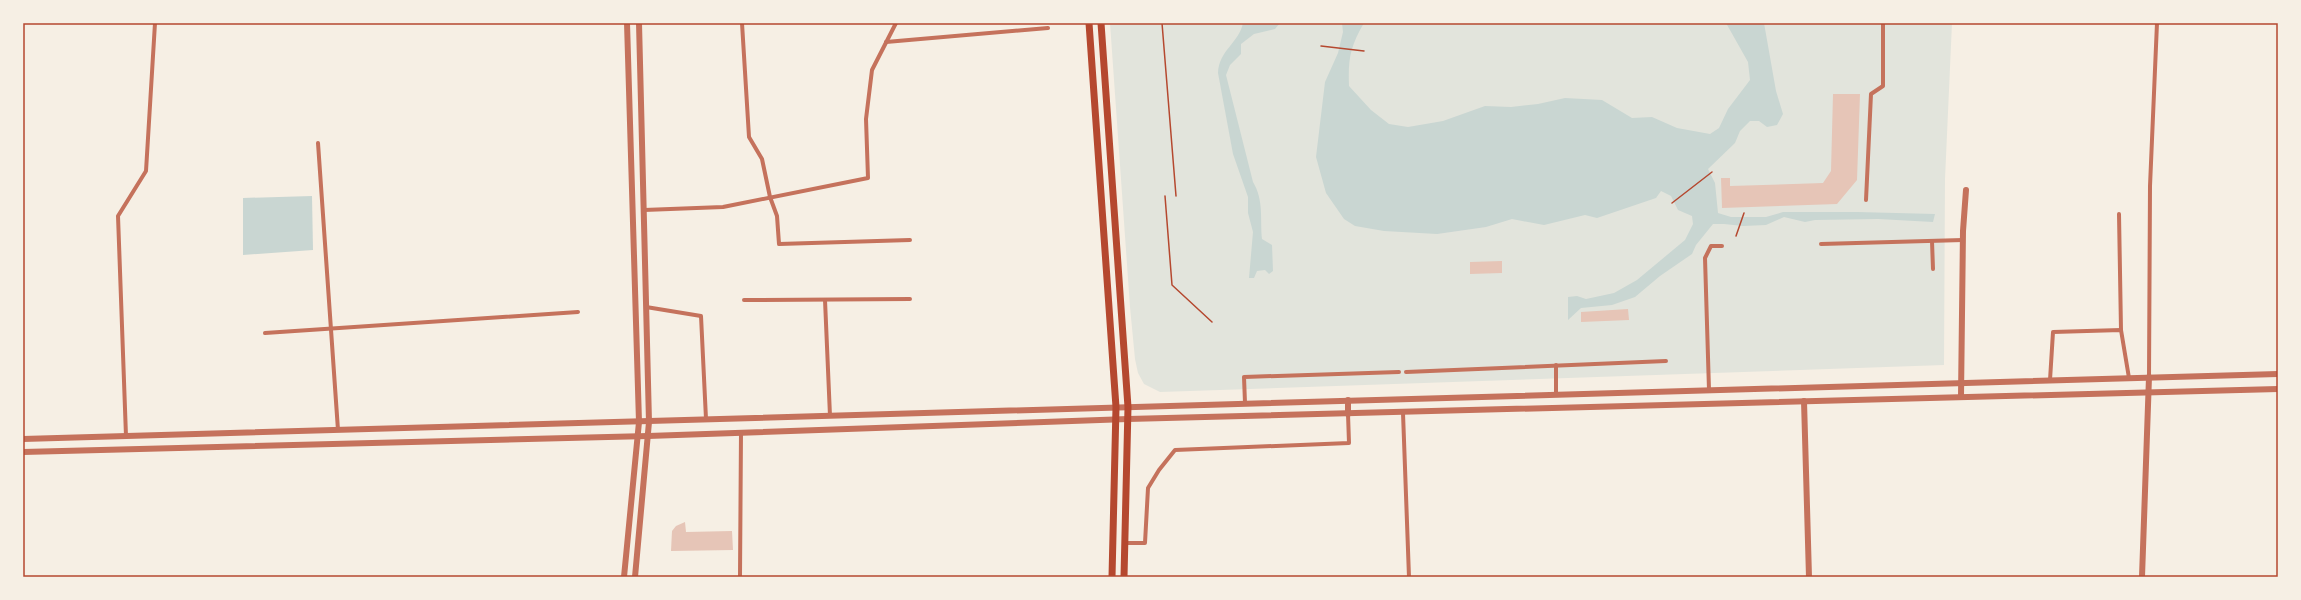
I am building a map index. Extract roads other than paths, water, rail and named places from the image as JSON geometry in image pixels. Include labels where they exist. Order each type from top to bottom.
[{"type":"main road","points":[[1089,23],[1116,407],[1112,577]]},
{"type":"main road","points":[[1101,23],[1128,407],[1124,577]]},
{"type":"street","points":[[126,449],[118,216],[146,171],[155,23]]},
{"type":"street","points":[[624,577],[639,422],[627,23]]},
{"type":"street","points":[[635,577],[649,422],[639,23]]},
{"type":"street","points":[[742,23],[748,137],[762,159],[770,198],[778,216],[778,244],[910,240]]},
{"type":"street","points":[[644,210],[723,207],[868,178],[866,119],[872,70],[896,23]]},
{"type":"street","points":[[1866,200],[1872,94],[1883,86],[1884,23]]},
{"type":"street","points":[[2142,577],[2149,377],[2150,186],[2157,23]]},
{"type":"street","points":[[886,42],[1048,28]]},
{"type":"street","points":[[318,143],[338,430]]},
{"type":"street","points":[[1961,397],[1963,240],[1966,190]]},
{"type":"street","points":[[2119,214],[2120,330],[2129,378]]},
{"type":"street","points":[[1821,244],[1963,240]]},
{"type":"street","points":[[1932,241],[1933,269]]},
{"type":"street","points":[[1709,390],[1705,258],[1711,246],[1722,246]]},
{"type":"street","points":[[744,300],[910,299]]},
{"type":"street","points":[[825,300],[830,416]]},
{"type":"street","points":[[646,307],[702,316],[706,419]]},
{"type":"street","points":[[264,333],[578,312]]},
{"type":"street","points":[[2050,380],[2052,332],[2120,330]]},
{"type":"street","points":[[1406,372],[1666,361]]},
{"type":"street","points":[[1556,365],[1556,408]]},
{"type":"street","points":[[1245,403],[1244,377],[1399,372]]},
{"type":"street","points":[[23,440],[1960,382],[2278,374]]},
{"type":"street","points":[[23,452],[648,436],[1128,419],[2278,389]]},
{"type":"street","points":[[1125,543],[1145,542],[1148,488],[1159,470],[1175,450],[1349,443],[1348,400]]},
{"type":"street","points":[[1804,401],[1809,577]]},
{"type":"street","points":[[1403,412],[1409,577]]},
{"type":"street","points":[[898,414],[898,427]]},
{"type":"street","points":[[740,577],[741,432]]}]
